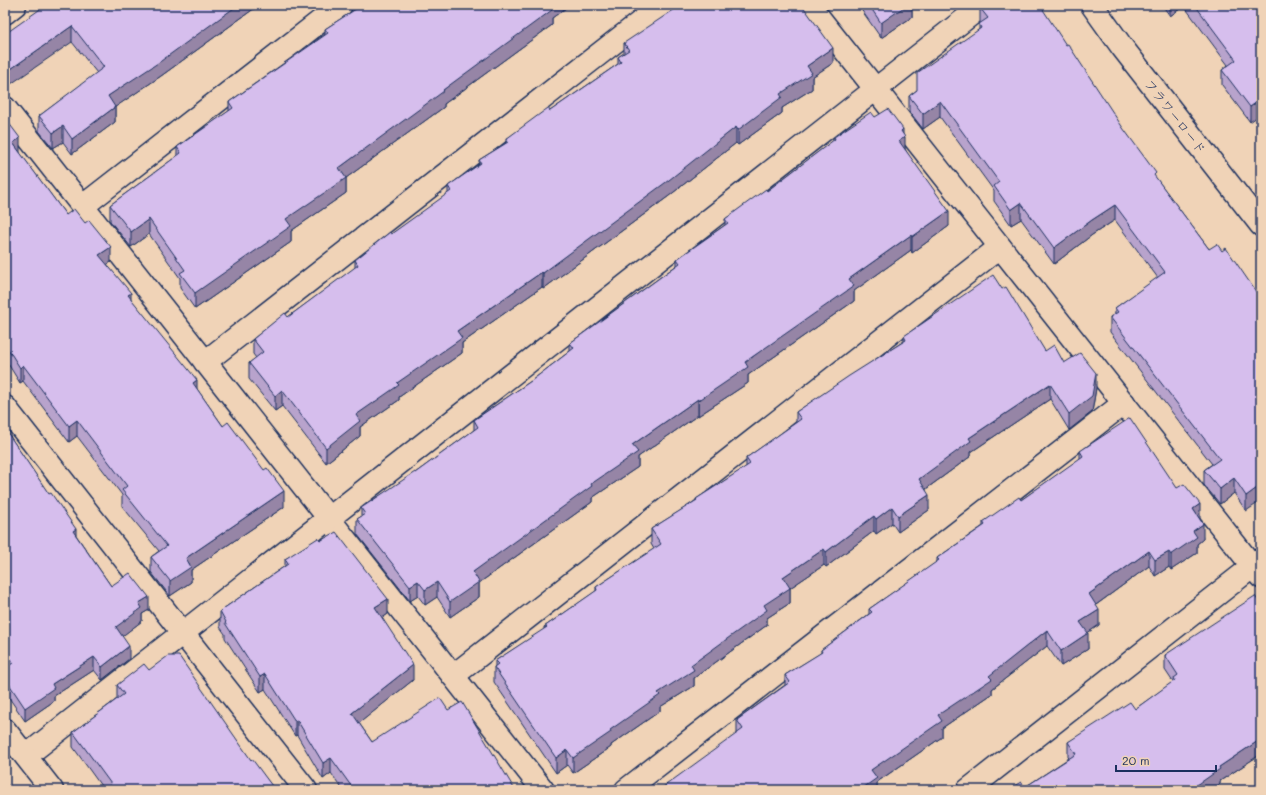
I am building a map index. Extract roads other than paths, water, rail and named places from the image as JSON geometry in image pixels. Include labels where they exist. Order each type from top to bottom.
[{"type":"street","points":[[5,13],[15,5]]},
{"type":"street","points":[[83,206],[341,5]]},
{"type":"street","points":[[205,362],[662,5]]},
{"type":"street","points":[[809,5],[1124,403],[1258,568],[968,790]]},
{"type":"street","points":[[26,756],[982,5]]},
{"type":"street","name":"フラワーロード","points":[[1092,5],[1127,53],[1261,225]]},
{"type":"street","points":[[5,108],[543,790]]},
{"type":"street","points":[[453,676],[1000,247]]},
{"type":"street","points":[[626,790],[1124,403]]},
{"type":"street","points":[[5,407],[306,790]]},
{"type":"street","points":[[5,730],[52,790]]}]
